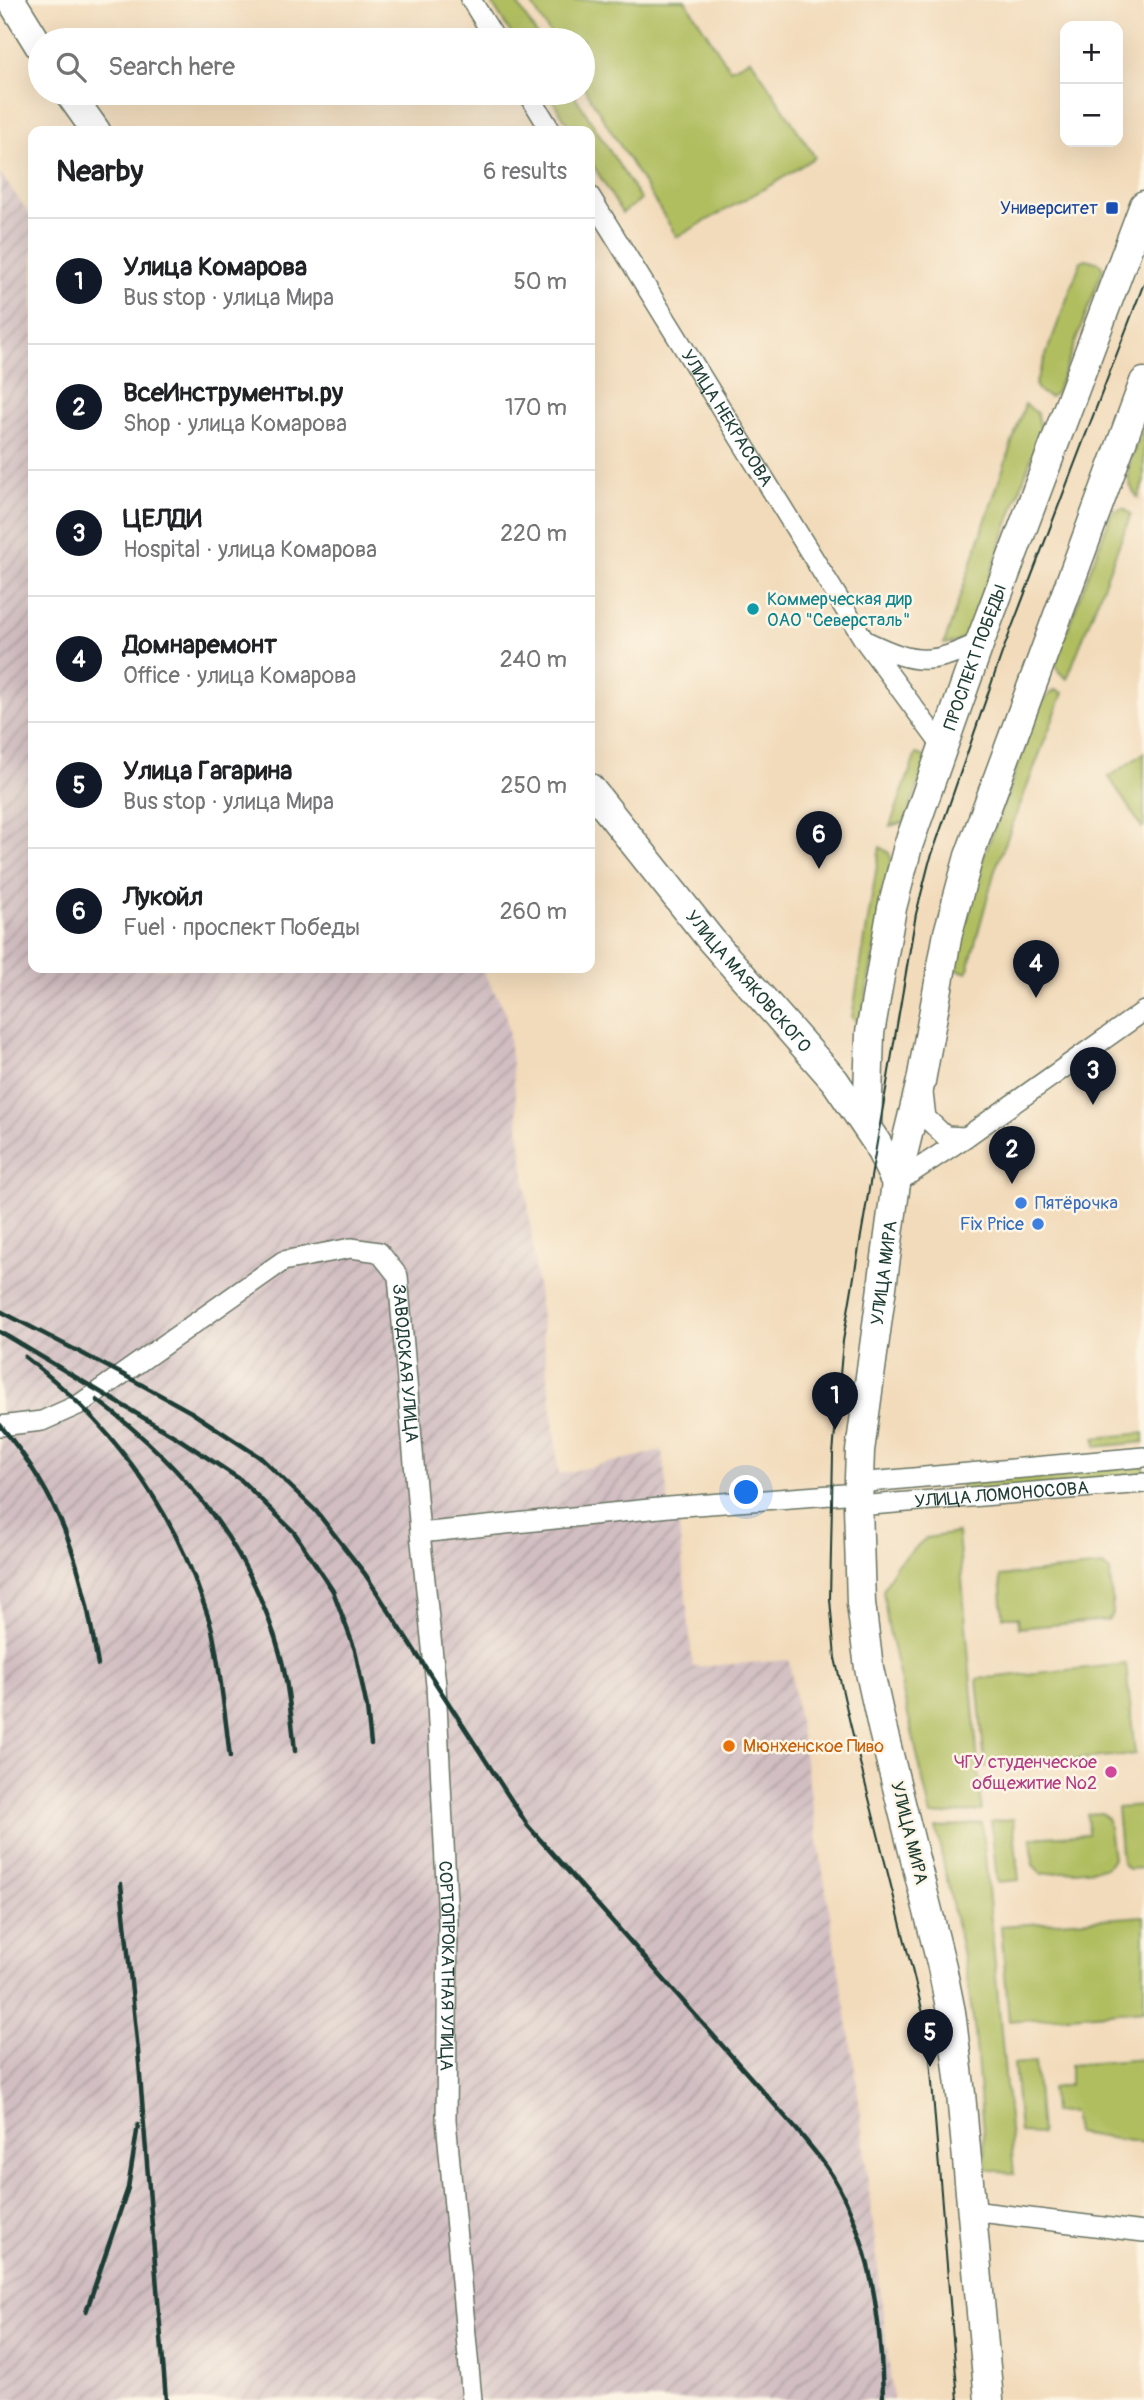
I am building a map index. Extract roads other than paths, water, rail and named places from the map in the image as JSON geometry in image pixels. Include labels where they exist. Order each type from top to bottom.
[{"type":"main road","points":[[11,0],[28,28]]},
{"type":"main road","points":[[78,105],[92,126]]},
{"type":"main road","name":"ПРОСПЕКТ ПОБЕДЫ","points":[[867,1127],[870,1033],[892,908],[908,846],[980,642],[1144,205]]},
{"type":"main road","points":[[896,1183],[922,1081],[948,933],[969,856],[1144,382]]},
{"type":"main road","name":"УЛИЦА МАЯКОВСКОГО","points":[[595,794],[710,940],[835,1081],[877,1143],[896,1183]]},
{"type":"main road","points":[[810,1052],[827,1060],[841,1062],[854,1058],[863,1050],[870,1033]]},
{"type":"main road","name":"УЛИЦА МИРА","points":[[896,1183],[860,1451],[858,1494],[861,1603],[869,1668],[951,2012],[989,2400]]},
{"type":"street","points":[[471,0],[488,28]]},
{"type":"street","points":[[535,105],[548,126]]},
{"type":"street","name":"УЛИЦА НЕКРАСОВА","points":[[595,204],[864,640],[942,746]]},
{"type":"street","points":[[864,640],[899,656],[930,660],[954,654],[980,642]]},
{"type":"street","points":[[896,1183],[1144,1011]]},
{"type":"street","points":[[922,1081],[926,1118],[945,1136],[966,1137]]},
{"type":"street","name":"ЗАВОДСКАЯ УЛИЦА","points":[[0,1426],[41,1421],[80,1404],[283,1261],[351,1248],[379,1252],[398,1276],[421,1533]]},
{"type":"street","name":"УЛИЦА ЛОМОНОСОВА","points":[[858,1494],[1144,1457]]},
{"type":"street","name":"УЛИЦА ЛОМОНОСОВА","points":[[858,1494],[1144,1483]]},
{"type":"street","points":[[421,1533],[669,1507],[858,1494]]},
{"type":"street","name":"СОРТОПРОКАТНАЯ УЛИЦА","points":[[421,1533],[436,1685],[448,1922],[446,2120],[472,2400]]},
{"type":"street","points":[[972,2211],[1144,2232]]},
{"type":"tram line","points":[[958,2400],[929,2046],[835,1658],[830,1599],[833,1454],[843,1341],[916,914],[929,863],[1002,653],[1144,283]]},
{"type":"railway","points":[[0,1311],[191,1412],[261,1458],[316,1511],[365,1574],[528,1826],[797,2130],[829,2171],[847,2203],[866,2257],[877,2314],[883,2400]]},
{"type":"railway","points":[[0,1332],[179,1439],[241,1480],[294,1532],[333,1591],[355,1650],[371,1744]]},
{"type":"railway","points":[[25,1357],[55,1381],[108,1435],[132,1465],[172,1529],[189,1564],[211,1626],[230,1757]]},
{"type":"railway","points":[[97,1400],[130,1426],[187,1483],[212,1514],[254,1583],[282,1661],[295,1751]]},
{"type":"railway","points":[[0,1425],[40,1481],[67,1538],[85,1597],[98,1665]]},
{"type":"railway","points":[[121,1884],[138,2051],[166,2400]]},
{"type":"railway","points":[[86,2312],[128,2188],[138,2125]]},
{"type":"place","name":"Университет","points":[[1112,208]]},
{"type":"place","name":"Коммерческая дир ОАО \"Северсталь\"","points":[[753,609]]},
{"type":"place","name":"Лукойл","points":[[819,869]]},
{"type":"place","name":"Домнаремонт","points":[[1036,998]]},
{"type":"place","name":"ЦЕЛДИ","points":[[1093,1105]]},
{"type":"place","name":"ВсеИнструменты.ру","points":[[1012,1184]]},
{"type":"place","name":"Пятёрочка","points":[[1021,1203]]},
{"type":"place","name":"Fix Price","points":[[1038,1224]]},
{"type":"place","name":"Улица Комарова","points":[[835,1430]]},
{"type":"place","name":"Мюнхенское Пиво","points":[[729,1746]]},
{"type":"place","name":"ЧГУ студенческое общежитие №2","points":[[1111,1772]]},
{"type":"place","name":"Улица Гагарина","points":[[930,2067]]}]
